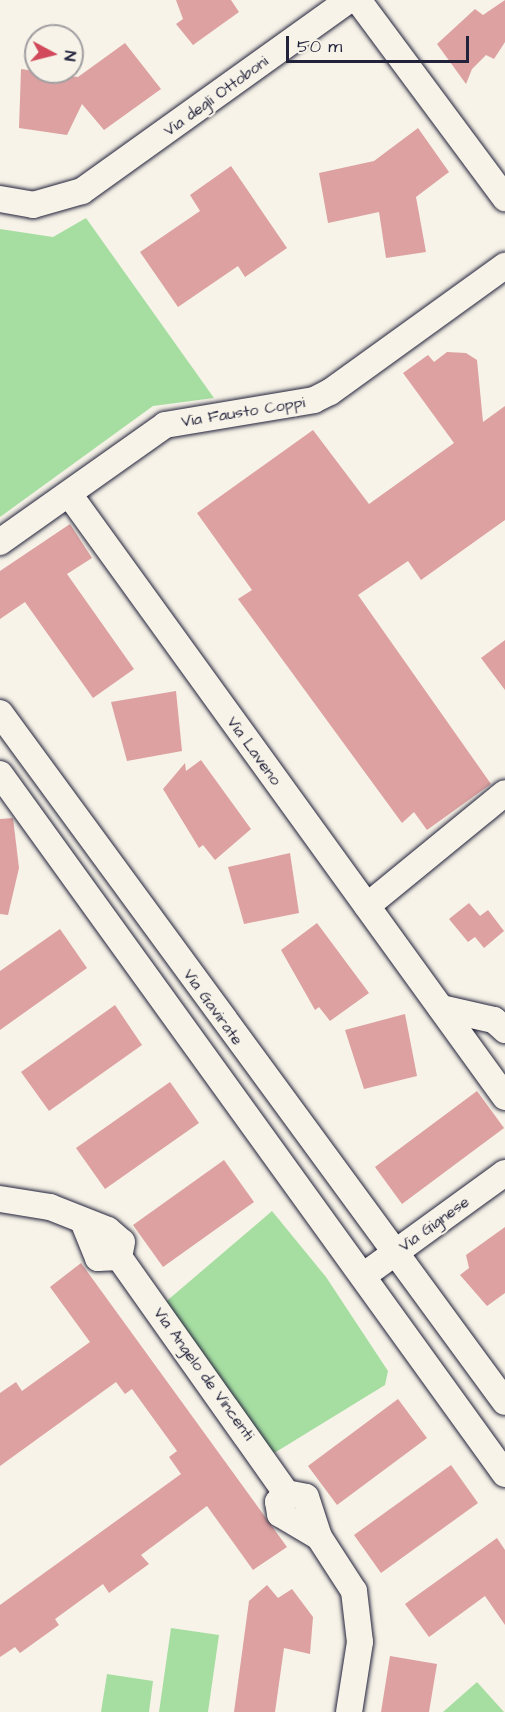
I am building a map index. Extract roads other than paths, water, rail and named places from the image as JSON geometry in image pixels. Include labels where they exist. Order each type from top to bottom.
[{"type":"street","name":"Via degli Ottoboni","points":[[0,199],[33,206],[82,191],[349,0]]},
{"type":"street","points":[[358,0],[505,198]]},
{"type":"street","name":"Via Fausto Coppi","points":[[0,542],[165,425],[314,400],[330,392],[505,266]]},
{"type":"street","name":"Via Laveno","points":[[69,494],[505,1097]]},
{"type":"street","name":"Via Gavirate","points":[[0,713],[339,1180],[505,1402]]},
{"type":"street","points":[[0,774],[309,1198],[505,1474]]},
{"type":"street","points":[[367,906],[505,793]]},
{"type":"street","points":[[441,1008],[494,1020],[505,1030]]},
{"type":"street","name":"Via Gignese","points":[[363,1276],[505,1173]]},
{"type":"street","points":[[309,1198],[320,1199],[339,1180]]},
{"type":"street","name":"Via Angelo de Vincenti","points":[[0,1199],[50,1207],[85,1225],[98,1258],[120,1257],[286,1493],[306,1497],[320,1537],[343,1571],[360,1615],[349,1712]]},
{"type":"street","points":[[400,1326],[429,1299]]}]
